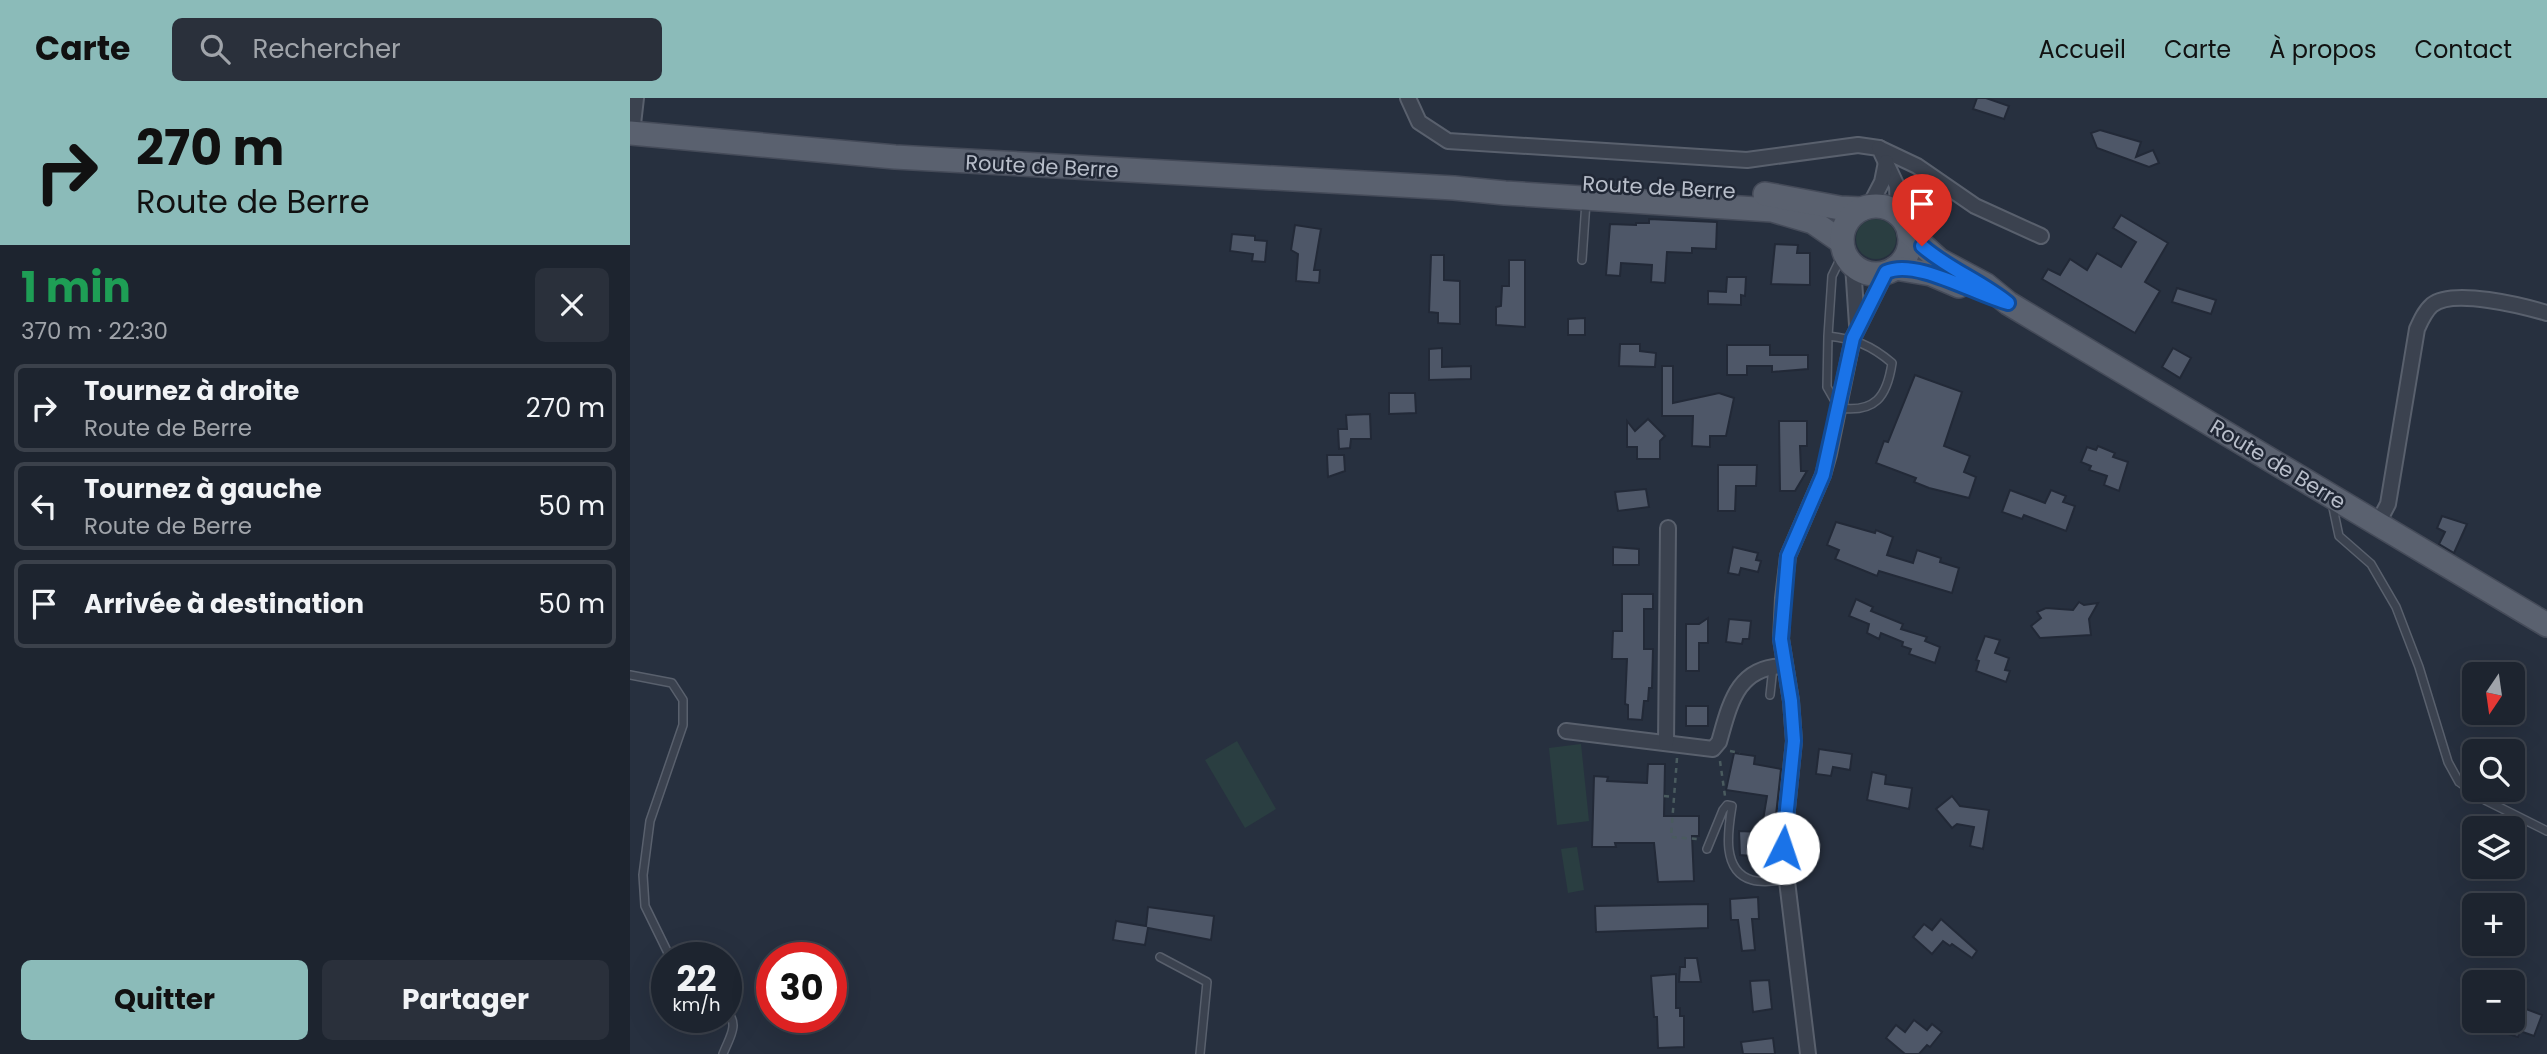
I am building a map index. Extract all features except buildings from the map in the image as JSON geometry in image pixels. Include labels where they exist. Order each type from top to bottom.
[{"type":"main road","name":"Route de Berre","points":[[631,133],[895,157],[1454,188],[1772,210],[1813,222],[1846,253]]},
{"type":"main road","name":"Route de Berre","points":[[1454,188],[1560,181],[1755,193],[1840,208],[1866,208]]},
{"type":"main road","points":[[1866,208],[1889,209],[1903,224],[1907,253],[1890,270],[1868,273],[1846,253],[1845,226],[1866,208]]},
{"type":"main road","name":"Route de Berre","points":[[1903,224],[1938,260],[1986,285],[2008,303],[2547,625]]},
{"type":"main road","name":"Route de Berre","points":[[1890,270],[1931,274],[1986,298],[2008,303]]},
{"type":"street","points":[[631,133],[636,98]]},
{"type":"street","points":[[1408,98],[1419,122],[1448,141],[1747,160],[1858,145],[1879,148],[1917,166],[1975,206],[2041,236]]},
{"type":"street","points":[[1879,148],[1897,186],[1903,224]]},
{"type":"street","points":[[1866,208],[1882,183],[1886,162]]},
{"type":"street","points":[[1846,253],[1855,332]]},
{"type":"street","points":[[1808,1054],[1783,837],[1794,741],[1791,701],[1779,666],[1788,556],[1823,475],[1855,332],[1890,270]]},
{"type":"street","points":[[2378,523],[2388,504],[2417,329],[2424,315],[2433,304],[2447,298],[2512,303],[2547,313]]},
{"type":"street","points":[[1668,528],[1672,748]]},
{"type":"street","points":[[1566,731],[1672,748],[1706,749],[1717,746],[1736,691],[1751,674],[1767,666],[1779,666]]},
{"type":"lane","points":[[1583,260],[1588,192],[1689,196],[1703,190]]},
{"type":"lane","points":[[1828,336],[1855,332],[1892,363],[1889,385],[1875,404],[1853,410],[1839,408],[1827,387],[1828,336],[1832,275],[1846,253]]},
{"type":"lane","points":[[2331,495],[2339,536],[2371,564],[2396,607],[2419,667],[2448,762],[2459,782],[2485,800],[2547,831]]},
{"type":"lane","points":[[1770,695],[1779,666]]},
{"type":"lane","points":[[630,675],[672,683],[683,700],[682,725],[650,821],[643,875],[645,906],[663,942]]},
{"type":"lane","points":[[1707,849],[1723,810],[1727,805],[1732,806],[1729,849],[1732,864],[1744,877],[1755,881],[1786,880]]},
{"type":"lane","points":[[1160,957],[1207,982],[1200,1054]]},
{"type":"lane","points":[[723,1054],[731,1033]]},
{"type":"path","points":[[1672,748],[1674,797],[1671,836],[1695,838]]},
{"type":"path","points":[[1733,752],[1740,753]]},
{"type":"path","points":[[1719,754],[1723,785]]},
{"type":"path","points":[[1664,796],[1674,797]]},
{"type":"green space","points":[[1876,219],[1890,225],[1896,239],[1890,253],[1876,259],[1862,253],[1856,239],[1862,225]]},
{"type":"green space","points":[[1237,741],[1276,809],[1245,828],[1205,760]]},
{"type":"green space","points":[[1581,744],[1589,821],[1557,825],[1549,748]]},
{"type":"green space","points":[[1577,847],[1584,890],[1568,893],[1561,849]]},
{"type":"route","points":[[1783,848],[1794,741],[1781,639],[1788,556],[1823,475],[1857,327],[1886,272],[1895,268],[1931,274],[1986,298],[2008,303],[1986,285],[1938,260],[1922,246]]}]
